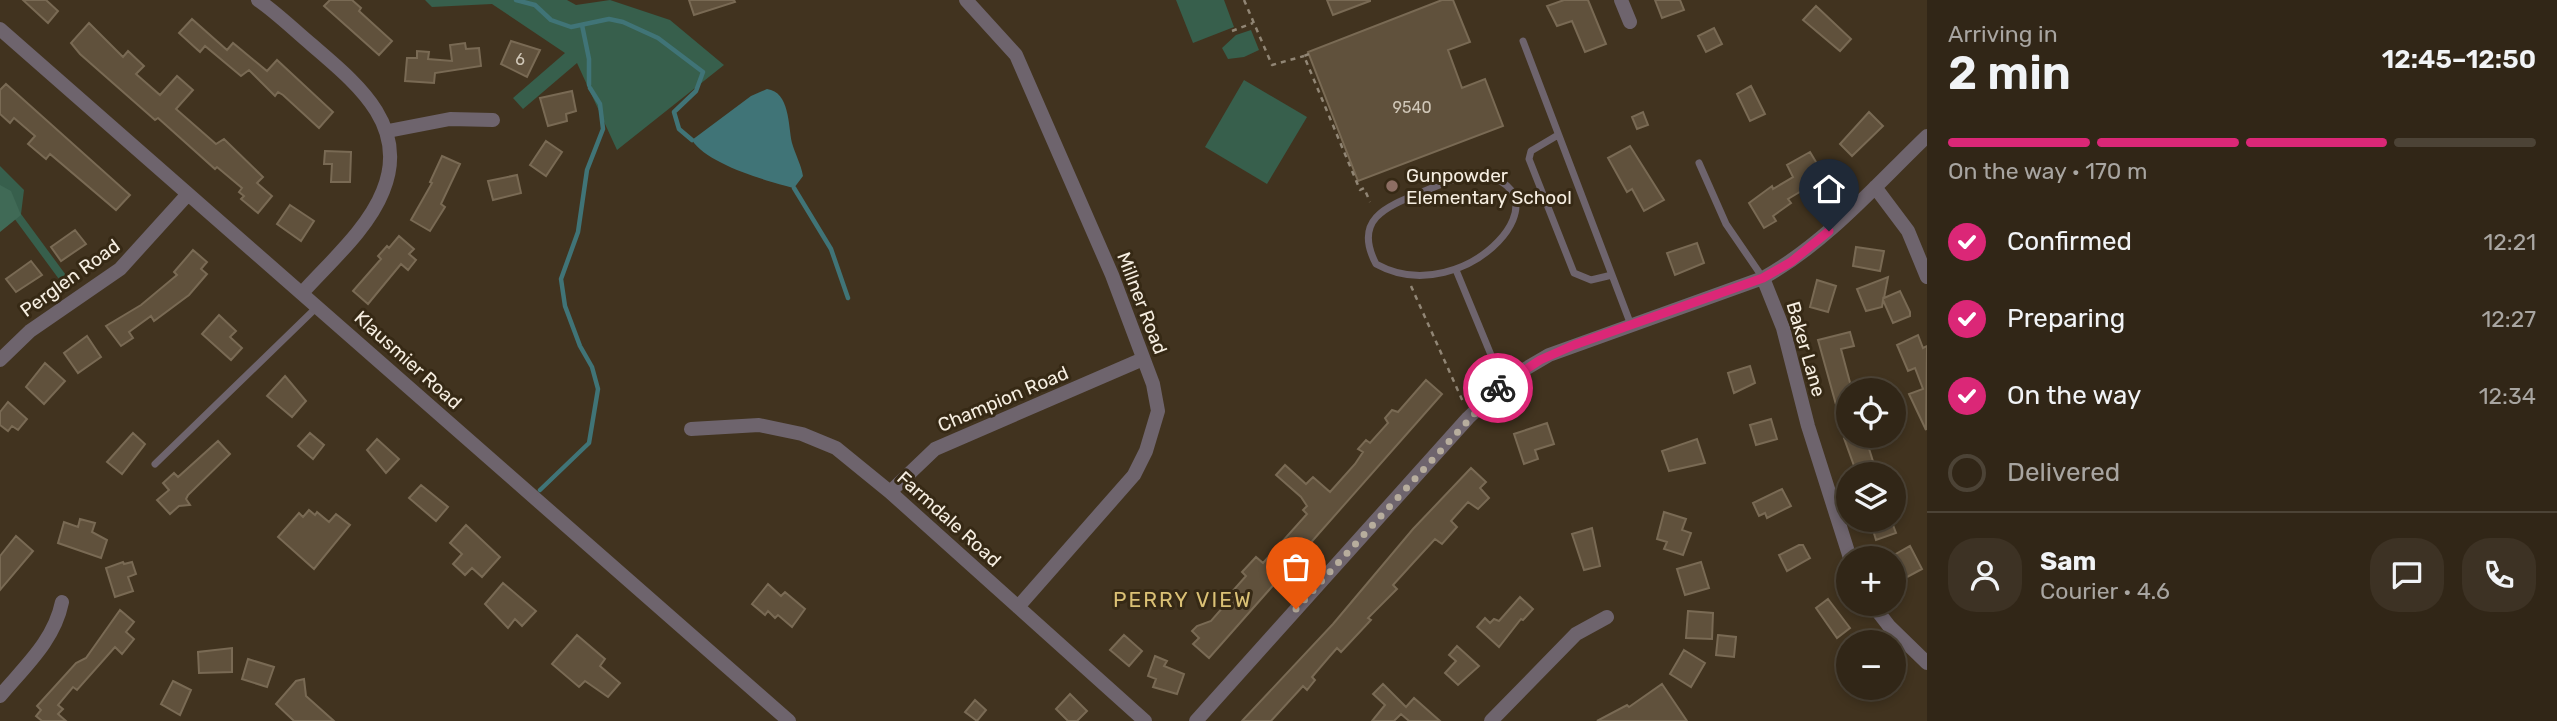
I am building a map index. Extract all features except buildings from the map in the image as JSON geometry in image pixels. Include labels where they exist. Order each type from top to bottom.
[{"type":"street","points":[[258,0],[351,78],[372,101],[388,131],[391,163],[383,192],[356,232],[303,292]]},
{"type":"street","name":"Millner Road","points":[[965,0],[1017,55],[1112,275],[1153,384],[1158,411],[1146,451],[1134,475],[1018,607]]},
{"type":"street","points":[[1621,0],[1630,22]]},
{"type":"street","name":"Klausmier Road","points":[[0,29],[319,305],[608,566],[789,721]]},
{"type":"street","points":[[388,131],[450,119],[493,120]]},
{"type":"street","points":[[1196,721],[1468,418],[1503,384],[1549,355],[1763,278],[1810,248],[1927,136]]},
{"type":"street","points":[[1875,187],[1908,230],[1927,277]]},
{"type":"street","name":"Perglen Road","points":[[0,360],[30,331],[120,269],[188,194]]},
{"type":"street","name":"Baker Lane","points":[[1763,278],[1783,328],[1808,426],[1846,546]]},
{"type":"street","name":"Champion Road","points":[[890,492],[935,449],[1143,359]]},
{"type":"street","name":"Farmdale Road","points":[[691,429],[759,425],[802,434],[836,448],[890,492],[1145,721]]},
{"type":"street","points":[[0,696],[47,641],[57,625],[62,603]]},
{"type":"street","points":[[1881,616],[1927,663]]},
{"type":"street","points":[[1491,721],[1576,634],[1607,617]]},
{"type":"lane","points":[[1524,41],[1631,325]]},
{"type":"lane","points":[[1558,135],[1531,151],[1529,159],[1574,273],[1591,280],[1612,275]]},
{"type":"lane","name":"Baker Lane","points":[[1699,163],[1726,223],[1763,278]]},
{"type":"lane","points":[[1491,176],[1504,182],[1516,201],[1514,222],[1484,254],[1456,270],[1421,274],[1386,270],[1376,264],[1371,256],[1369,230],[1375,216],[1385,208],[1457,177],[1491,176]]},
{"type":"lane","points":[[1456,270],[1503,384]]},
{"type":"lane","points":[[155,464],[319,305]]},
{"type":"path","points":[[1244,0],[1272,65],[1306,55],[1360,190],[1364,188],[1370,202]]},
{"type":"path","points":[[1233,31],[1253,23]]},
{"type":"path","points":[[1411,286],[1464,404]]},
{"type":"green space","points":[[425,0],[567,0],[576,5],[610,0],[670,20],[724,65],[617,150],[577,63],[523,109],[513,98],[565,53],[492,4],[432,7]]},
{"type":"green space","points":[[1176,0],[1224,0],[1234,27],[1193,43]]},
{"type":"green space","points":[[1251,30],[1259,50],[1244,57],[1228,59],[1222,48],[1236,35]]},
{"type":"green space","points":[[1244,80],[1307,117],[1267,184],[1205,147]]},
{"type":"green space","points":[[0,166],[24,190],[21,214],[71,282],[64,286],[14,218],[0,227]]},
{"type":"green space","points":[[0,185],[11,191],[21,215],[0,232]]},
{"type":"water","points":[[767,89],[780,96],[787,110],[792,143],[803,176],[794,188],[723,164],[710,157],[692,140],[751,96]]},
{"type":"waterway","points":[[516,0],[535,5],[551,20],[571,27],[609,19],[623,22],[658,38],[703,72],[696,91],[674,112],[679,129],[692,140]]},
{"type":"waterway","points":[[582,25],[589,59],[589,85]]},
{"type":"waterway","points":[[540,490],[589,443],[598,389],[592,367],[580,346],[565,306],[561,279],[578,232],[587,170],[603,129],[600,104],[590,88]]},
{"type":"waterway","points":[[794,188],[831,249],[848,298]]},
{"type":"way so far","points":[[1296,609],[1498,388]]},
{"type":"place","name":"Gunpowder Elementary School","points":[[1392,186]]},
{"type":"district","name":"PERRY VIEW","points":[[1183,599]]},
{"type":"route","points":[[1498,388],[1549,355],[1763,278],[1791,262],[1829,231]]}]
